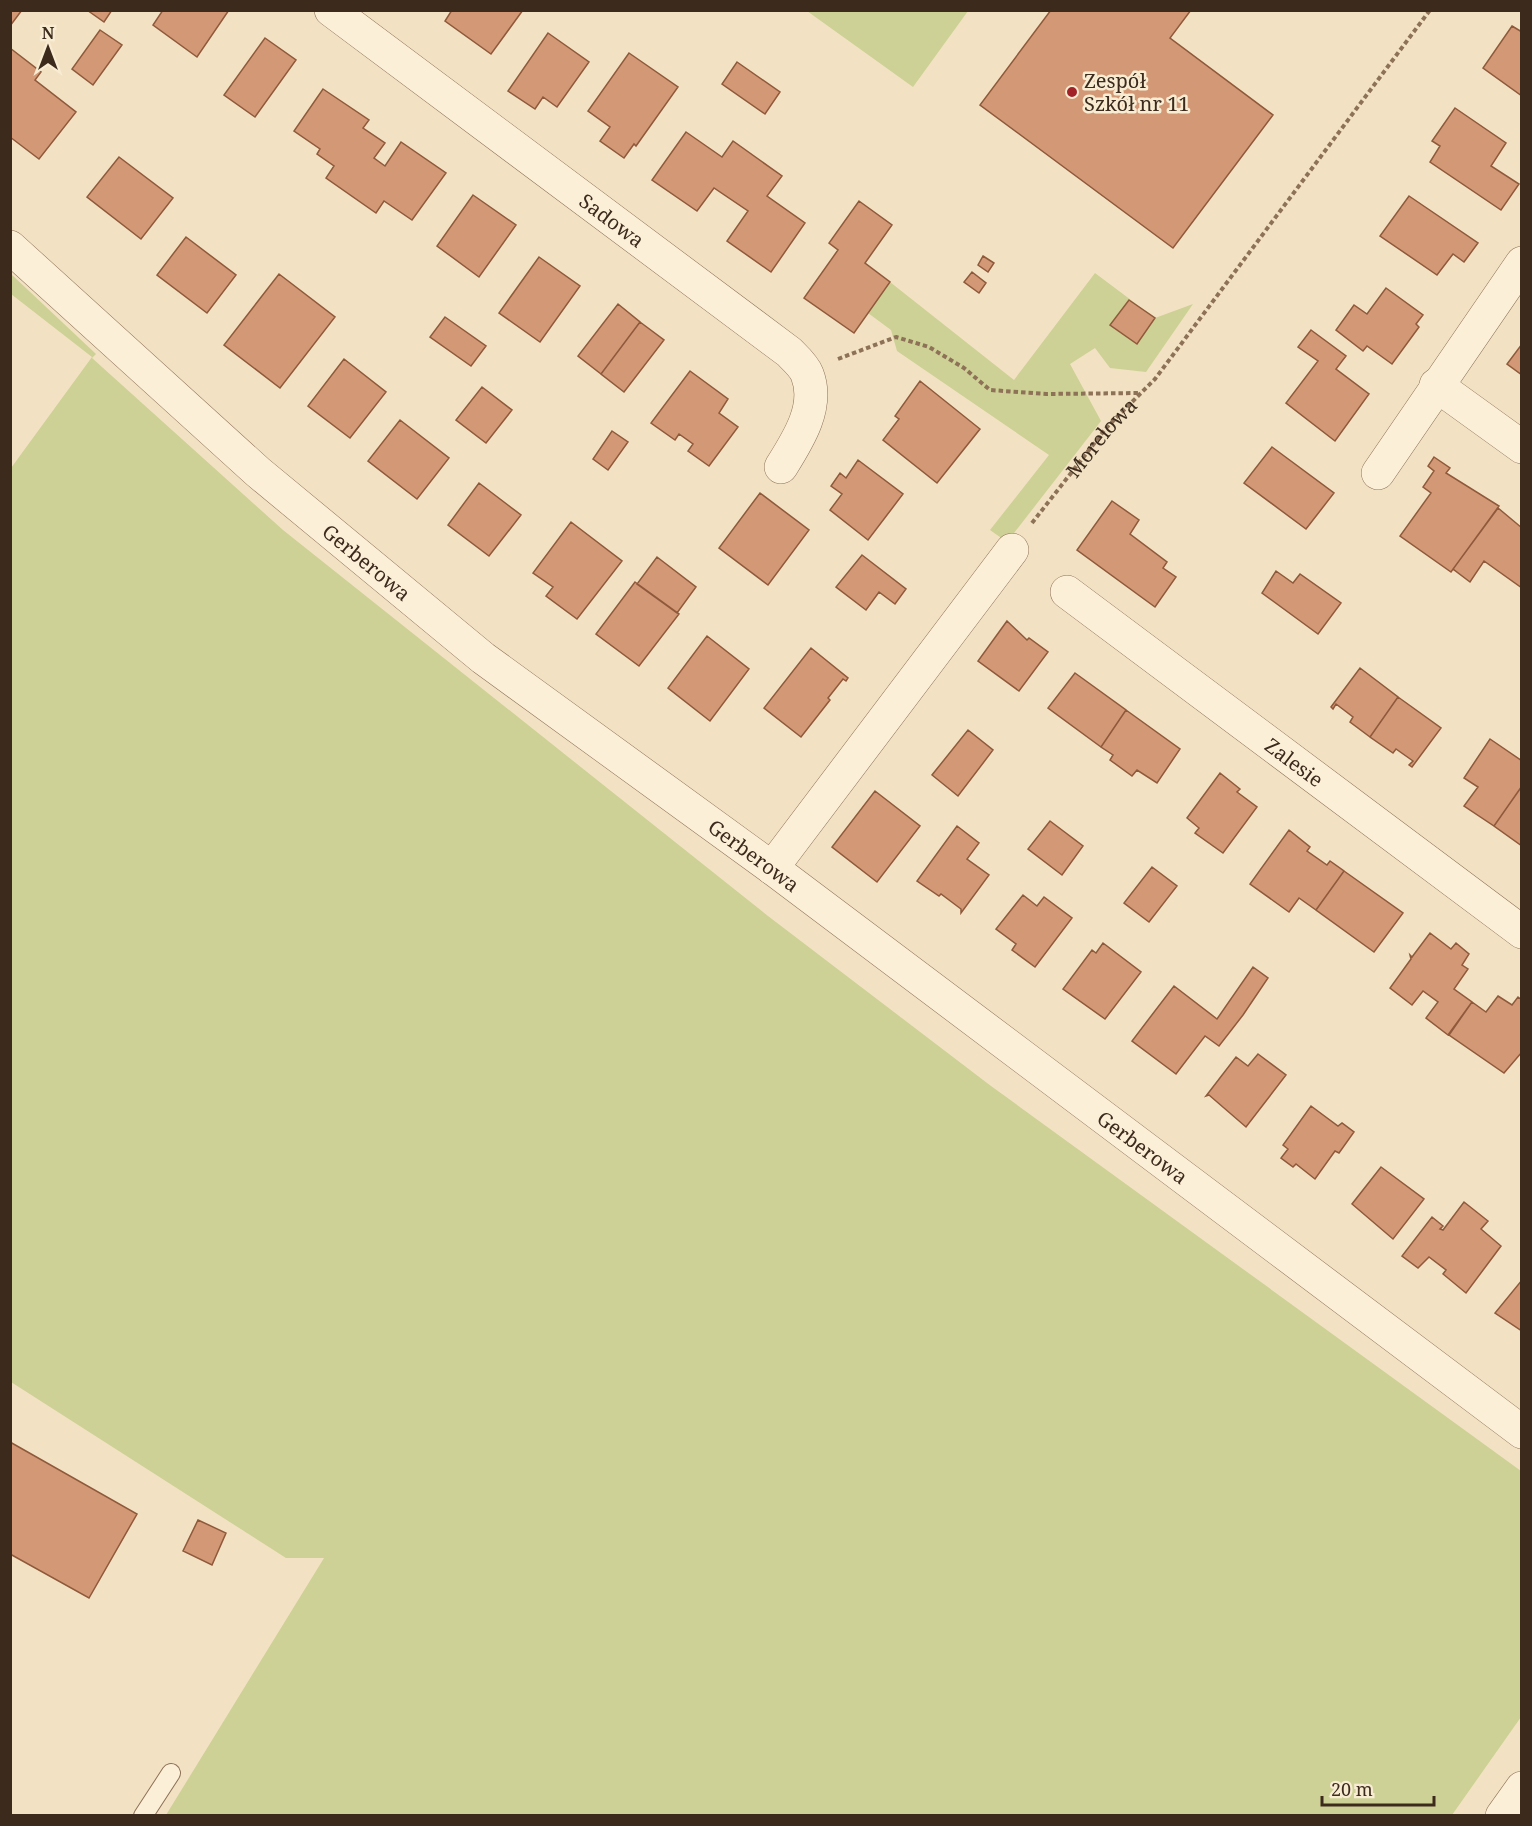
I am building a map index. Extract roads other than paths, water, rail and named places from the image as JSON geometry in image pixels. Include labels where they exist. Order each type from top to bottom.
[{"type":"street","name":"Sadowa","points":[[331,10],[789,352],[807,371],[812,389],[811,406],[795,445],[781,467]]},
{"type":"street","name":"Gerberowa","points":[[10,248],[258,472],[483,658],[772,868],[1521,1432]]},
{"type":"street","points":[[1378,473],[1521,263]]},
{"type":"street","points":[[1436,385],[1521,447]]},
{"type":"street","points":[[772,868],[1012,550]]},
{"type":"street","name":"Zalesie","points":[[1067,592],[1521,932]]},
{"type":"street","points":[[1502,1815],[1521,1788]]},
{"type":"lane","points":[[143,1815],[171,1773]]},
{"type":"place","name":"Zespół Szkół nr 11","points":[[1072,92]]}]
